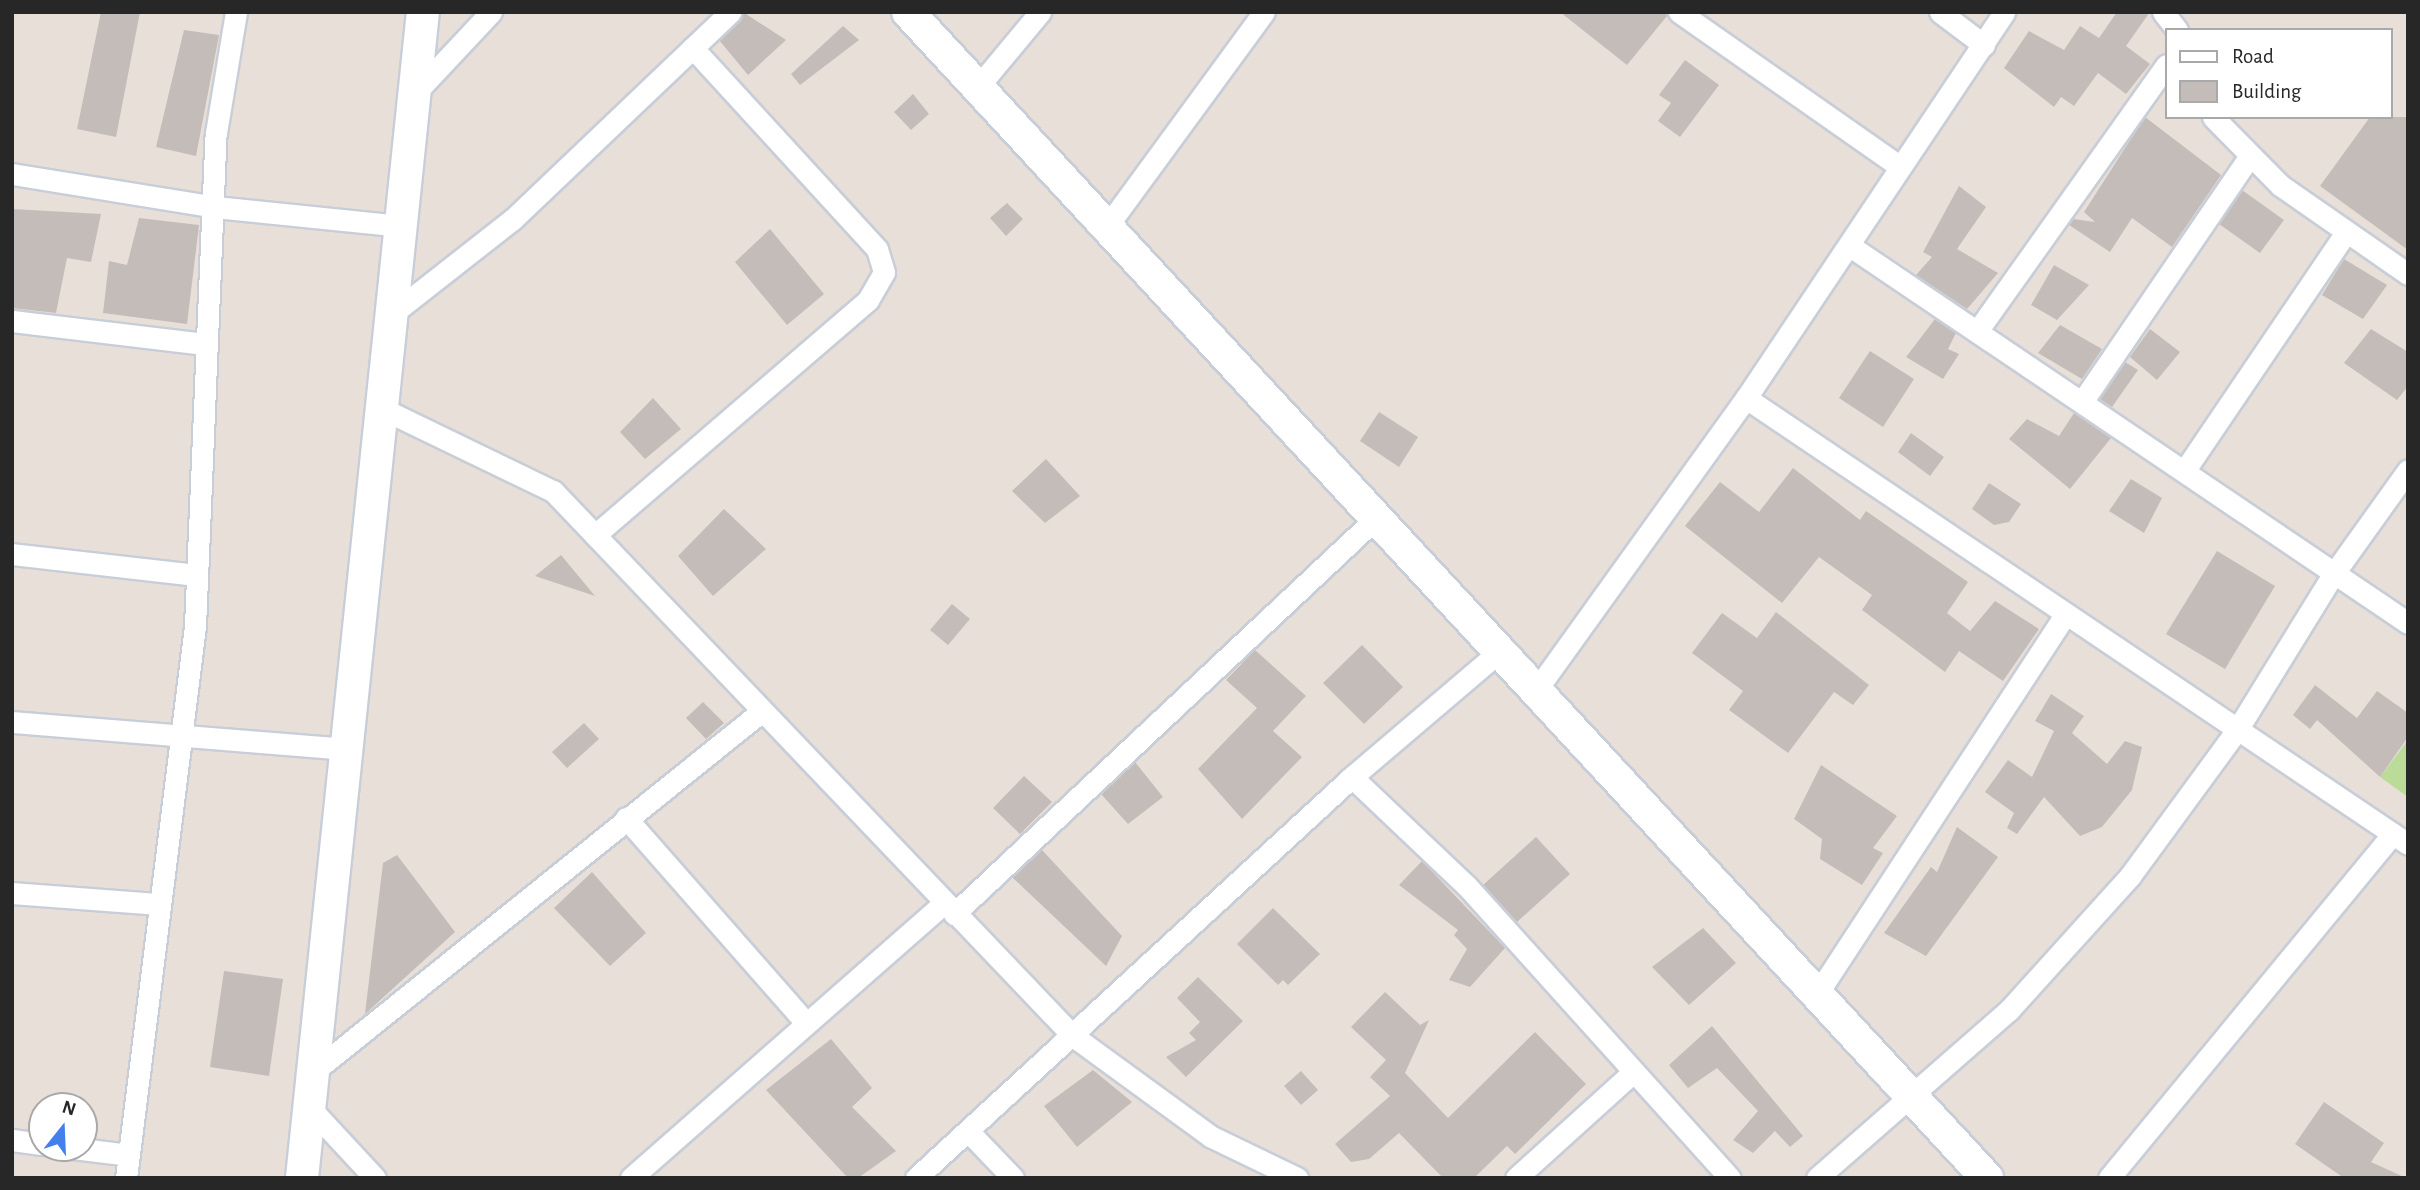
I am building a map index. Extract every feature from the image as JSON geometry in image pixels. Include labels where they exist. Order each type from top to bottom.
[{"type":"street","points":[[126,1178],[197,575],[205,344],[215,207],[216,133],[236,12]]},
{"type":"street","points":[[302,1178],[418,90],[423,12]]},
{"type":"street","points":[[418,90],[491,12]]},
{"type":"street","points":[[393,313],[513,219],[730,12]]},
{"type":"street","points":[[908,12],[1373,521],[1499,652],[1534,693],[1987,1178]]},
{"type":"street","points":[[977,88],[1040,12]]},
{"type":"street","points":[[1105,229],[1264,12]]},
{"type":"street","points":[[1679,12],[1900,167]]},
{"type":"street","points":[[1940,12],[1984,45]]},
{"type":"street","points":[[1534,693],[1746,398],[2004,12]]},
{"type":"street","points":[[2163,12],[2175,28]]},
{"type":"street","points":[[595,535],[868,300],[884,272],[877,249],[693,48]]},
{"type":"street","points":[[1978,330],[2164,68]]},
{"type":"street","points":[[2215,119],[2248,159],[2408,274]]},
{"type":"street","points":[[2084,399],[2248,159]]},
{"type":"street","points":[[12,174],[215,207],[402,226]]},
{"type":"street","points":[[2185,470],[2346,232]]},
{"type":"street","points":[[1850,246],[2084,399],[2332,576],[2408,624]]},
{"type":"street","points":[[12,321],[205,344]]},
{"type":"street","points":[[1746,398],[2400,839],[2109,1178]]},
{"type":"street","points":[[383,409],[512,466],[553,491],[1073,1036],[1210,1136],[1297,1178]]},
{"type":"street","points":[[1816,1178],[2009,1010],[2130,876],[2238,730],[2332,576],[2408,470]]},
{"type":"street","points":[[631,1178],[807,1023],[949,908],[1373,521]]},
{"type":"street","points":[[12,554],[197,575]]},
{"type":"street","points":[[1817,995],[2066,614]]},
{"type":"street","points":[[916,1178],[1352,777],[1499,652]]},
{"type":"street","points":[[313,1072],[762,711]]},
{"type":"street","points":[[12,722],[179,733],[346,749]]},
{"type":"street","points":[[1352,777],[1466,885],[1632,1074],[1730,1178]]},
{"type":"street","points":[[626,818],[807,1023]]},
{"type":"street","points":[[12,894],[160,904]]},
{"type":"street","points":[[1516,1178],[1632,1074]]},
{"type":"street","points":[[309,1107],[375,1178]]},
{"type":"street","points":[[968,1131],[1013,1178]]},
{"type":"street","points":[[98,1151],[129,1155]]},
{"type":"green space","points":[[2408,740],[2408,797],[2380,777]]},
{"type":"building","points":[[101,12],[140,12],[116,137],[77,129]]},
{"type":"building","points":[[743,12],[786,40],[748,75],[719,40]]},
{"type":"building","points":[[1560,12],[1666,12],[1667,16],[1627,65]]},
{"type":"building","points":[[2117,12],[2150,12],[2126,46],[2150,64],[2126,94],[2098,73],[2074,106],[2061,97],[2054,107],[2004,68],[2029,31],[2064,50],[2080,26],[2099,38]]},
{"type":"building","points":[[843,26],[859,40],[800,85],[791,74]]},
{"type":"building","points":[[184,30],[219,35],[196,156],[156,147]]},
{"type":"building","points":[[1685,60],[1719,85],[1680,137],[1658,121],[1671,103],[1659,95]]},
{"type":"building","points":[[913,94],[929,114],[911,130],[894,112]]},
{"type":"building","points":[[2145,117],[2221,175],[2172,247],[2132,218],[2110,252],[2069,225],[2073,219],[2095,222],[2084,212]]},
{"type":"building","points":[[2408,117],[2408,250],[2320,186],[2369,119]]},
{"type":"building","points":[[1959,186],[1986,207],[1957,249],[1998,273],[1967,309],[1916,275],[1932,257],[1923,252]]},
{"type":"building","points":[[2242,190],[2284,220],[2260,253],[2219,224]]},
{"type":"building","points":[[1007,203],[1023,219],[1006,236],[990,218]]},
{"type":"building","points":[[12,209],[101,214],[91,262],[67,258],[56,313],[12,308]]},
{"type":"building","points":[[139,218],[199,225],[187,324],[103,313],[109,261],[127,265]]},
{"type":"building","points":[[770,229],[824,294],[787,325],[735,262]]},
{"type":"building","points":[[2344,259],[2387,285],[2363,319],[2322,295]]},
{"type":"building","points":[[2054,265],[2089,285],[2057,320],[2031,305]]},
{"type":"building","points":[[1935,319],[1956,333],[1948,349],[1959,354],[1943,379],[1906,357]]},
{"type":"building","points":[[2060,325],[2102,349],[2082,379],[2038,353]]},
{"type":"building","points":[[2150,329],[2180,352],[2157,380],[2130,357]]},
{"type":"building","points":[[2371,329],[2408,352],[2408,386],[2397,400],[2344,363]]},
{"type":"building","points":[[1870,351],[1914,379],[1883,427],[1839,398]]},
{"type":"building","points":[[2125,362],[2138,370],[2112,407],[2100,399]]},
{"type":"building","points":[[653,398],[681,429],[645,459],[620,432]]},
{"type":"building","points":[[1379,412],[1418,437],[1399,467],[1360,441]]},
{"type":"building","points":[[2074,413],[2111,438],[2070,489],[2009,439],[2027,419],[2059,436]]},
{"type":"building","points":[[1911,433],[1944,457],[1930,476],[1898,452]]},
{"type":"building","points":[[1046,459],[1080,496],[1045,523],[1012,491]]},
{"type":"building","points":[[1793,468],[1860,520],[1866,511],[1968,582],[1947,613],[1970,631],[1995,601],[2039,629],[2003,681],[1959,651],[1945,672],[1862,610],[1872,595],[1819,557],[1782,603],[1685,526],[1720,482],[1759,512]]},
{"type":"building","points":[[2131,479],[2162,498],[2144,533],[2109,511]]},
{"type":"building","points":[[1989,483],[2021,504],[2009,522],[1994,525],[1972,509]]},
{"type":"building","points":[[724,509],[766,549],[713,596],[678,556]]},
{"type":"building","points":[[2217,551],[2275,586],[2225,669],[2166,634]]},
{"type":"building","points":[[561,555],[595,596],[535,576]]},
{"type":"building","points":[[952,604],[970,619],[948,645],[930,630]]},
{"type":"building","points":[[1776,612],[1869,685],[1853,705],[1834,692],[1788,753],[1729,710],[1743,691],[1692,653],[1722,613],[1757,638]]},
{"type":"building","points":[[1362,645],[1403,687],[1364,724],[1323,683]]},
{"type":"building","points":[[1255,650],[1306,696],[1273,731],[1302,757],[1242,819],[1198,769],[1257,708],[1226,680]]},
{"type":"building","points":[[2315,685],[2357,718],[2377,691],[2408,713],[2408,737],[2380,777],[2317,720],[2310,729],[2293,715]]},
{"type":"building","points":[[2051,694],[2084,716],[2072,733],[2107,764],[2125,741],[2142,747],[2132,790],[2102,827],[2080,836],[2044,797],[2017,834],[2007,828],[2014,813],[1985,792],[2008,760],[2032,777],[2054,731],[2035,721]]},
{"type":"building","points":[[703,702],[724,723],[706,739],[686,718]]},
{"type":"building","points":[[584,723],[599,739],[567,768],[552,752]]},
{"type":"building","points":[[1135,762],[1163,797],[1128,824],[1101,794]]},
{"type":"building","points":[[1821,765],[1897,816],[1873,848],[1883,853],[1862,885],[1820,859],[1822,839],[1794,819]]},
{"type":"building","points":[[1024,776],[1052,802],[1020,834],[993,808]]},
{"type":"building","points":[[1957,827],[1998,857],[1926,956],[1884,933],[1931,867],[1937,872]]},
{"type":"building","points":[[1536,837],[1570,874],[1517,922],[1483,885]]},
{"type":"building","points":[[1042,850],[1122,936],[1106,966],[1012,877]]},
{"type":"building","points":[[397,855],[455,932],[365,1014],[383,863]]},
{"type":"building","points":[[1422,861],[1505,948],[1470,987],[1449,980],[1467,949],[1454,935],[1458,930],[1399,885]]},
{"type":"building","points":[[592,872],[646,933],[610,966],[554,908]]},
{"type":"building","points":[[1273,908],[1320,954],[1288,985],[1283,980],[1278,985],[1237,944]]},
{"type":"building","points":[[1703,928],[1736,963],[1689,1005],[1652,967]]},
{"type":"building","points":[[224,971],[283,979],[269,1076],[210,1067]]},
{"type":"building","points":[[1198,977],[1243,1021],[1186,1077],[1166,1057],[1196,1040],[1189,1033],[1200,1022],[1177,998]]},
{"type":"building","points":[[1385,992],[1420,1025],[1429,1020],[1405,1073],[1448,1118],[1535,1032],[1586,1084],[1515,1154],[1507,1146],[1474,1178],[1443,1178],[1399,1133],[1369,1159],[1351,1162],[1335,1144],[1390,1096],[1370,1077],[1386,1060],[1351,1027]]},
{"type":"building","points":[[1712,1026],[1803,1136],[1790,1147],[1775,1131],[1753,1153],[1733,1140],[1758,1111],[1717,1068],[1688,1088],[1669,1065]]},
{"type":"building","points":[[831,1039],[872,1088],[852,1107],[896,1151],[858,1178],[848,1178],[766,1090]]},
{"type":"building","points":[[1093,1070],[1132,1102],[1077,1147],[1044,1106]]},
{"type":"building","points":[[1301,1071],[1318,1090],[1301,1105],[1284,1086]]},
{"type":"building","points":[[2324,1102],[2384,1143],[2371,1162],[2406,1178],[2344,1178],[2295,1144]]}]
